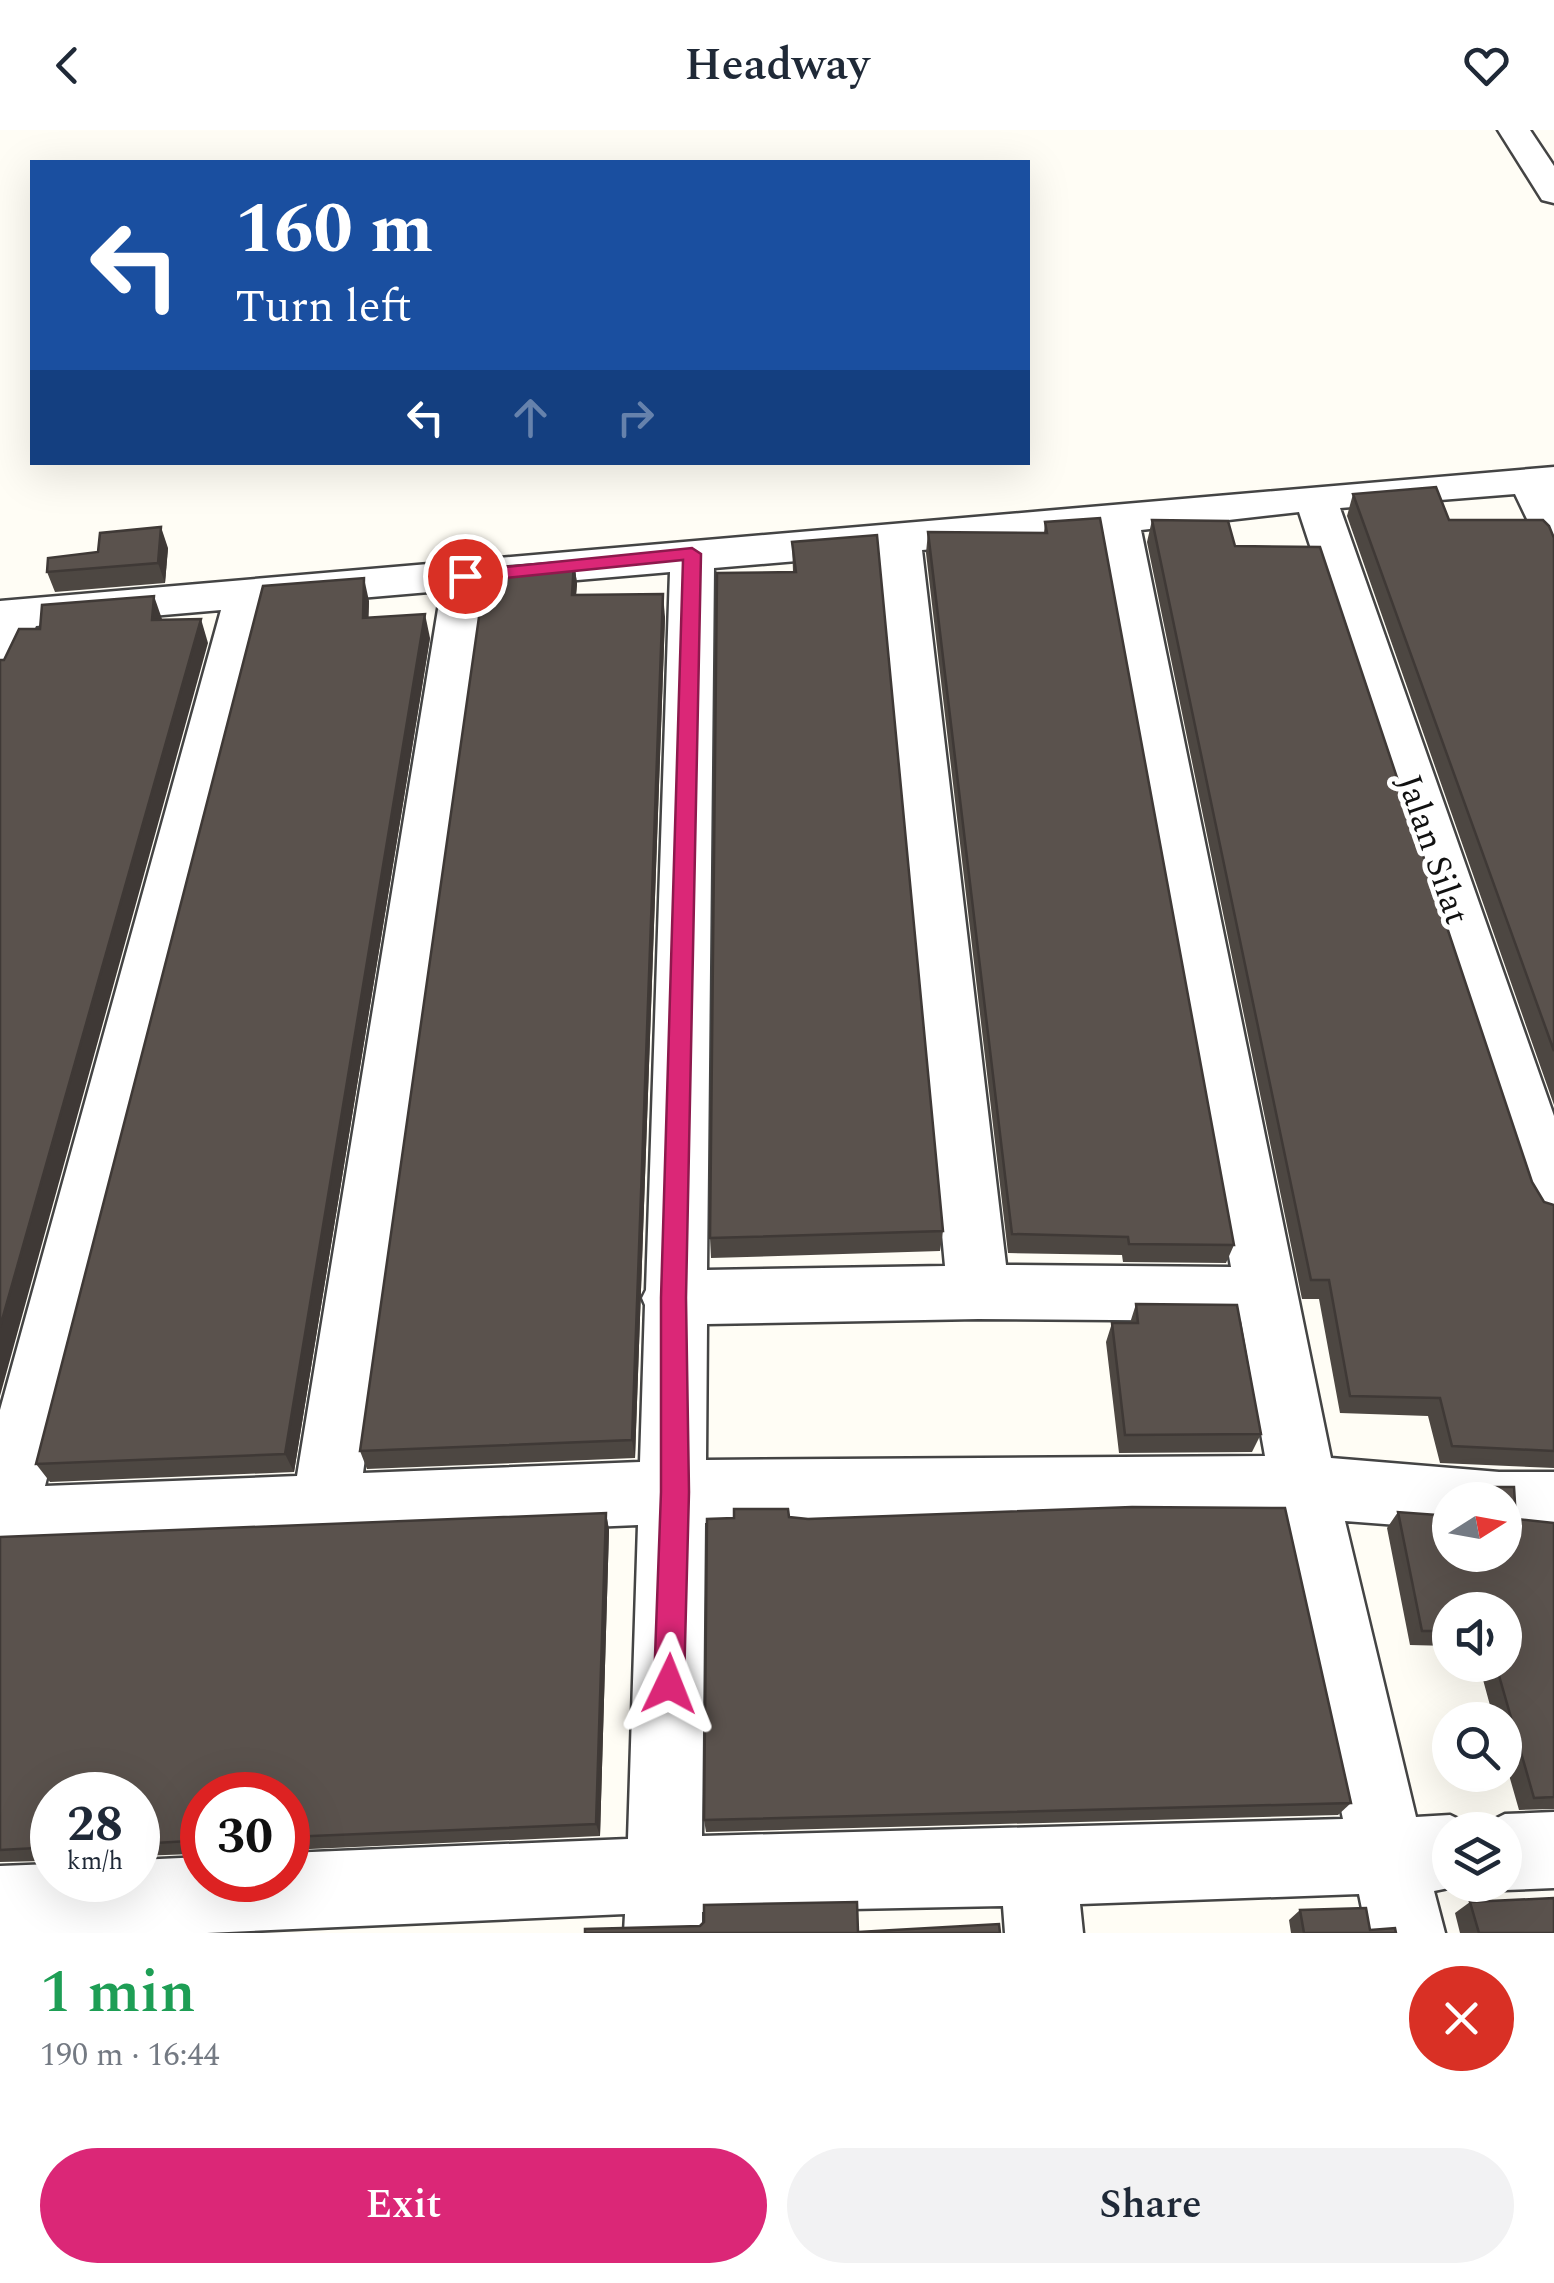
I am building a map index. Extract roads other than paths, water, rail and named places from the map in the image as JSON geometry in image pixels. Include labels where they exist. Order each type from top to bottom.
[{"type":"street","points":[[1514,130],[1554,193]]},
{"type":"street","points":[[0,661],[9,614],[1118,520],[1314,497],[1542,481],[1554,536]]},
{"type":"street","name":"Jalan Silat","points":[[1314,497],[1554,1200]]},
{"type":"street","points":[[1118,520],[1304,1487],[1420,1854],[1406,1933]]},
{"type":"street","points":[[899,537],[978,1292]]},
{"type":"street","points":[[663,1904],[675,1492],[673,1298],[692,554]]},
{"type":"street","points":[[324,1509],[465,576]]},
{"type":"street","points":[[248,594],[1,1520],[675,1492],[1304,1487],[1432,1496]]},
{"type":"street","points":[[673,1298],[978,1292],[1265,1294]]},
{"type":"street","points":[[1522,1502],[1554,1504]]},
{"type":"street","points":[[1522,1851],[1554,1850]]},
{"type":"street","points":[[0,1904],[296,1912],[1041,1901],[1420,1854]]}]
